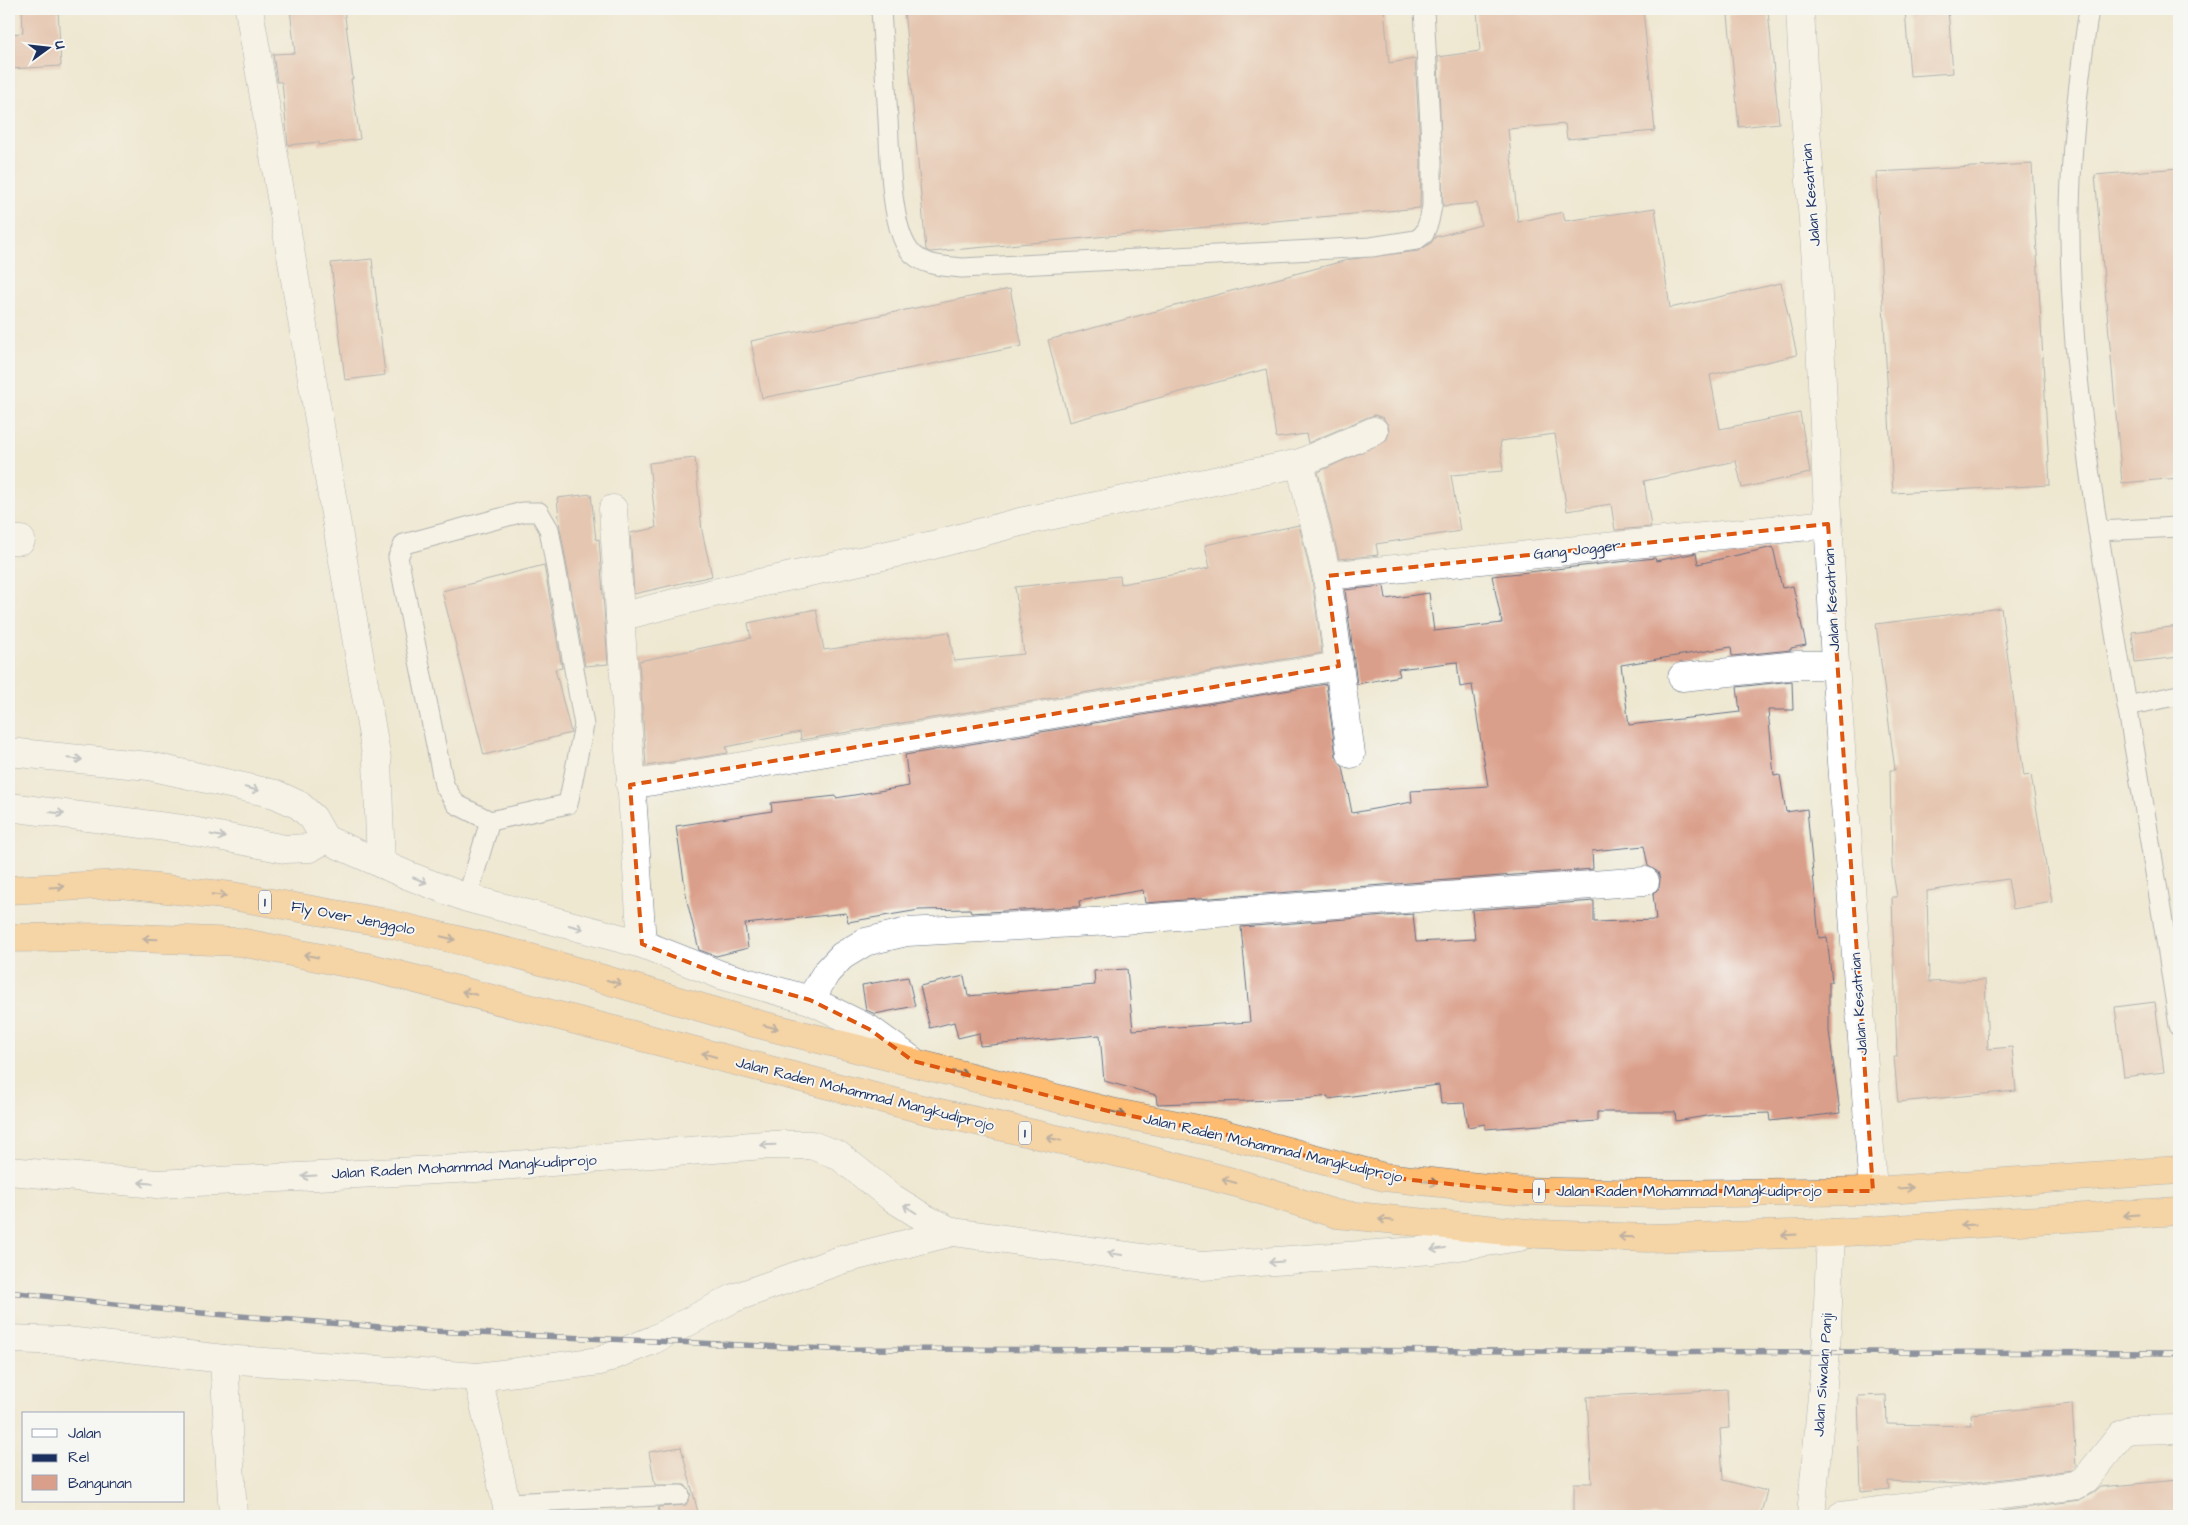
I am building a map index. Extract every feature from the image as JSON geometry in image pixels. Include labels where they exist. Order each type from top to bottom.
[{"type":"highway","name":"Fly Over Jenggolo","points":[[9,890],[120,884],[232,896],[382,922],[517,954]]},
{"type":"highway","name":"Jalan Raden Mohammad Mangkudiprojo","points":[[9,938],[111,938],[240,942],[372,968],[922,1109],[1142,1158],[1244,1185],[1336,1214],[1539,1234],[1657,1238],[1831,1233],[2179,1212]]},
{"type":"highway","name":"Jalan Raden Mohammad Mangkudiprojo","points":[[517,954],[758,1024],[1116,1113],[1224,1134],[1384,1178],[1516,1191],[1657,1194],[1872,1191],[2179,1170]]},
{"type":"street","points":[[249,9],[377,760],[381,864]]},
{"type":"street","name":"Jalan Kesatrian","points":[[1800,9],[1806,127],[1817,275],[1835,665],[1872,1191]]},
{"type":"street","points":[[620,618],[709,594],[933,545],[1020,522],[1300,464],[1374,431]]},
{"type":"street","points":[[1300,464],[1327,576],[1351,754]]},
{"type":"street","points":[[613,509],[628,710],[630,785],[642,944]]},
{"type":"street","name":"Gang Jogger","points":[[1327,576],[1828,524]]},
{"type":"street","points":[[1682,677],[1798,665],[1835,665]]},
{"type":"street","points":[[630,785],[1339,666]]},
{"type":"street","points":[[9,752],[150,766],[276,794],[299,805],[313,818],[325,839],[310,848],[285,849],[182,829],[9,806]]},
{"type":"street","name":"Jalan Raden Mohammad Mangkudiprojo","points":[[325,839],[381,864],[467,898],[642,944],[722,975],[810,1000],[869,1028],[913,1061]]},
{"type":"street","points":[[810,1000],[826,973],[842,956],[865,942],[907,932],[1111,921],[1645,881]]},
{"type":"street","name":"Jalan Raden Mohammad Mangkudiprojo","points":[[9,1171],[157,1184],[476,1168],[663,1155],[764,1145],[811,1145],[838,1155],[890,1196],[953,1232],[1202,1266],[1432,1250],[1539,1234]]},
{"type":"street","name":"Jalan Raden Mohammad Mangkudiprojo","points":[[9,1339],[67,1341],[224,1359],[478,1377],[600,1361],[653,1340],[734,1298],[841,1260],[953,1232]]},
{"type":"street","name":"Jalan Siwalan Panji","points":[[1811,1516],[1826,1351],[1831,1233]]},
{"type":"street","points":[[224,1359],[233,1516]]},
{"type":"street","points":[[478,1377],[508,1510]]},
{"type":"street","points":[[1841,1516],[2077,1485],[2084,1480],[2122,1434],[2132,1430],[2179,1429]]},
{"type":"lane","points":[[881,9],[892,180],[896,211],[902,234],[909,250],[916,257],[928,263],[962,268],[1371,247],[1416,240],[1428,228],[1432,201],[1424,9]]},
{"type":"lane","points":[[2089,9],[2075,104],[2070,234],[2074,328],[2098,530],[2179,1024]]},
{"type":"lane","points":[[523,512],[539,512],[549,529],[584,725],[568,804],[490,821],[456,804],[444,785],[398,557],[404,544],[523,512]]},
{"type":"lane","points":[[2098,530],[2179,527]]},
{"type":"lane","points":[[2127,706],[2179,695]]},
{"type":"lane","points":[[467,898],[490,821]]},
{"type":"lane","points":[[508,1510],[680,1495]]},
{"type":"highlighted area","points":[[1828,524],[1873,1191],[1516,1191],[1384,1177],[1224,1134],[1116,1113],[913,1061],[869,1029],[810,1000],[721,975],[642,944],[630,785],[1339,666],[1327,576]]},
{"type":"building","points":[[22,9],[58,9],[61,66],[9,69],[9,34],[23,33]]},
{"type":"building","points":[[290,9],[344,9],[353,79],[351,79],[360,139],[319,145],[319,142],[288,145],[282,82],[277,82],[273,54],[295,53]]},
{"type":"building","points":[[904,9],[1384,9],[1389,63],[1415,59],[1421,162],[1420,208],[930,252],[926,250]]},
{"type":"building","points":[[1477,9],[1643,9],[1655,131],[1567,139],[1565,124],[1508,129],[1518,222],[1563,212],[1565,221],[1655,208],[1670,308],[1781,283],[1797,355],[1710,375],[1720,429],[1800,413],[1810,473],[1742,488],[1736,461],[1644,481],[1651,527],[1615,530],[1611,504],[1567,511],[1555,434],[1500,441],[1503,471],[1451,475],[1460,531],[1376,544],[1378,555],[1339,559],[1318,472],[1386,441],[1389,433],[1388,425],[1383,418],[1375,415],[1368,417],[1308,443],[1306,434],[1276,438],[1266,369],[1069,422],[1048,340],[1351,259],[1418,251],[1431,243],[1435,237],[1481,225],[1477,203],[1443,206],[1438,57],[1480,51]]},
{"type":"building","points":[[1905,9],[1948,9],[1953,73],[1910,76]]},
{"type":"building","points":[[1768,11],[1779,123],[1739,127],[1728,15]]},
{"type":"building","points":[[2032,164],[2050,485],[1893,493],[1876,172]]},
{"type":"building","points":[[2179,168],[2179,478],[2122,483],[2095,175]]},
{"type":"building","points":[[372,259],[385,375],[345,380],[331,263]]},
{"type":"building","points":[[1010,289],[1022,346],[762,398],[751,341]]},
{"type":"building","points":[[695,458],[702,531],[712,576],[634,594],[630,533],[656,528],[649,463]]},
{"type":"building","points":[[591,494],[596,540],[599,539],[608,664],[585,666],[560,528],[557,498]]},
{"type":"building","points":[[1299,525],[1312,579],[1322,653],[801,740],[800,732],[726,747],[728,753],[646,766],[639,661],[751,638],[748,623],[816,609],[824,650],[949,632],[954,661],[1024,654],[1015,587],[1120,576],[1121,584],[1210,568],[1205,545]]},
{"type":"building","points":[[1773,547],[1782,588],[1793,586],[1806,645],[1791,648],[1791,650],[1732,656],[1731,647],[1621,665],[1629,725],[1740,712],[1737,687],[1792,681],[1793,710],[1768,710],[1774,776],[1780,775],[1786,812],[1807,809],[1819,938],[1827,937],[1832,982],[1829,982],[1829,1031],[1840,1113],[1770,1121],[1769,1113],[1712,1115],[1676,1121],[1675,1112],[1597,1112],[1597,1121],[1485,1129],[1485,1124],[1468,1127],[1464,1103],[1441,1104],[1439,1085],[1328,1099],[1328,1096],[1305,1099],[1157,1104],[1156,1095],[1104,1081],[1100,1035],[980,1046],[979,1033],[958,1038],[954,1022],[930,1028],[920,986],[964,976],[968,996],[1095,985],[1094,971],[1127,969],[1133,1030],[1250,1022],[1241,927],[1413,914],[1416,942],[1475,939],[1472,910],[1594,901],[1594,922],[1656,920],[1653,894],[1659,888],[1660,879],[1658,872],[1648,866],[1644,846],[1592,851],[1593,869],[1145,903],[1143,890],[1079,901],[1080,907],[971,913],[970,909],[919,910],[848,922],[846,913],[745,924],[748,948],[716,956],[699,950],[687,901],[676,826],[772,811],[771,803],[836,796],[836,798],[909,786],[905,755],[1326,684],[1336,756],[1343,767],[1352,813],[1412,802],[1411,791],[1488,786],[1472,685],[1460,687],[1457,662],[1398,669],[1400,676],[1357,684],[1345,590],[1384,586],[1386,599],[1429,593],[1434,631],[1502,623],[1492,576],[1655,558],[1656,561],[1696,553],[1698,564]]},
{"type":"building","points":[[544,565],[562,668],[555,669],[571,733],[484,755],[442,591]]},
{"type":"building","points":[[2001,608],[2024,776],[2031,775],[2052,902],[2013,909],[2008,879],[1927,891],[1929,982],[1985,980],[1988,1049],[2012,1047],[2016,1091],[1898,1102],[1894,1057],[1897,1057],[1892,897],[1897,897],[1892,866],[1890,770],[1895,770],[1876,624]]},
{"type":"building","points":[[2179,626],[2179,657],[2135,662],[2132,632]]},
{"type":"building","points":[[908,977],[915,1006],[875,1014],[866,1010],[862,985]]},
{"type":"building","points":[[2155,1002],[2164,1072],[2124,1077],[2115,1007]]},
{"type":"building","points":[[1727,1389],[1729,1428],[1720,1429],[1723,1480],[1767,1491],[1760,1516],[1574,1516],[1574,1483],[1592,1483],[1587,1397]]},
{"type":"building","points":[[1886,1395],[1887,1424],[1972,1426],[1971,1414],[2072,1404],[2076,1466],[2072,1470],[1964,1484],[1888,1481],[1889,1489],[1861,1492],[1858,1396]]},
{"type":"building","points":[[681,1447],[699,1516],[660,1516],[658,1507],[686,1505],[691,1494],[685,1485],[655,1485],[649,1452]]},
{"type":"building","points":[[2179,1480],[2179,1515],[2002,1516],[2002,1511],[2079,1500],[2100,1487]]},
{"type":"railway","points":[[9,1292],[176,1311],[432,1331],[828,1349],[2179,1353]]}]
